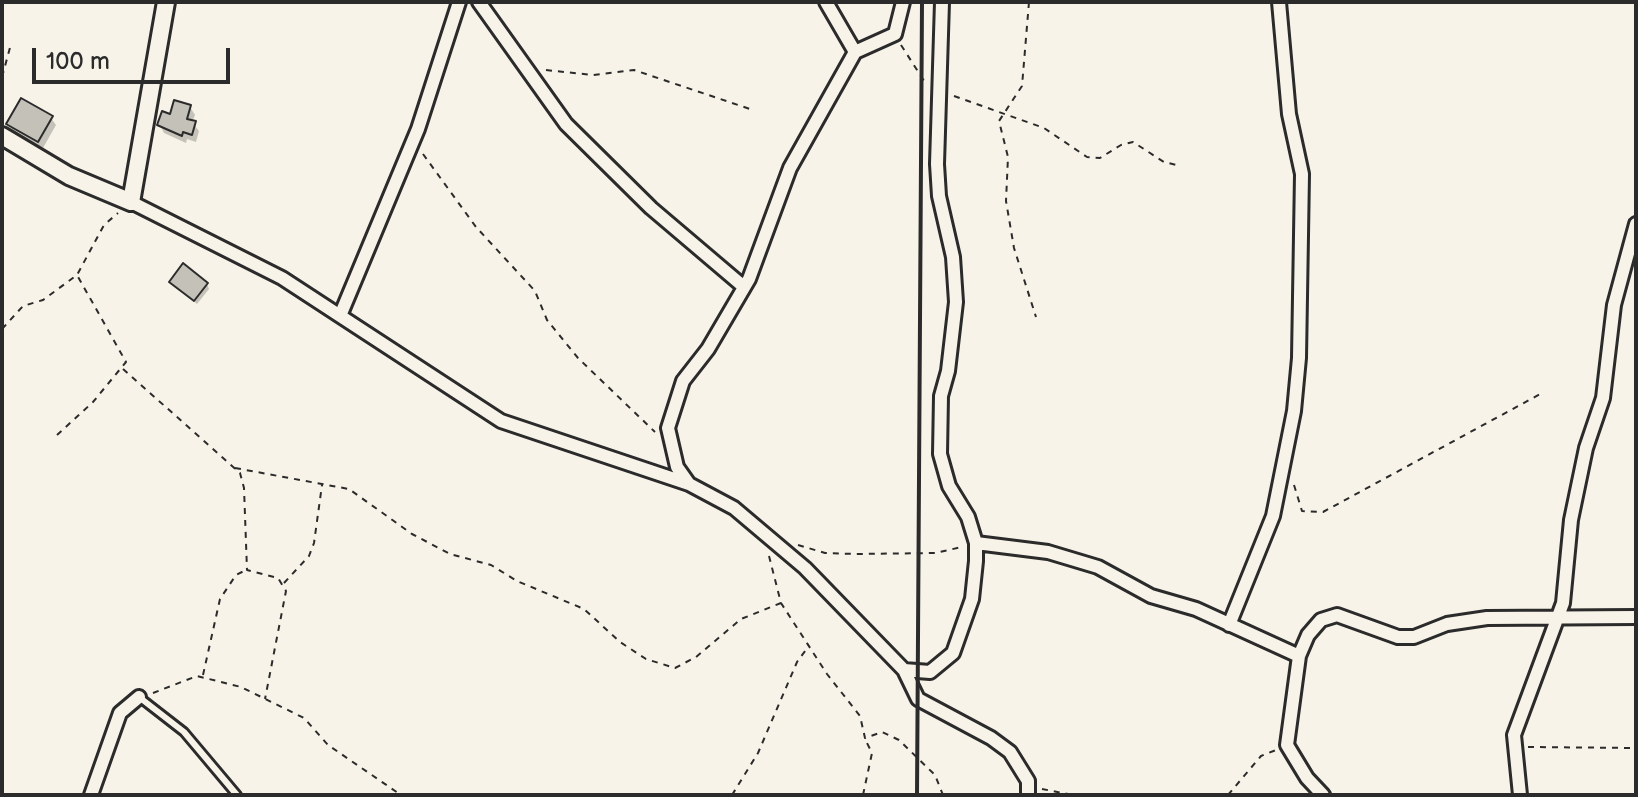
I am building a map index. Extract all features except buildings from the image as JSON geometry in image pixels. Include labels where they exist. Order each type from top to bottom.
[{"type":"street","points":[[131,202],[166,2]]},
{"type":"street","points":[[340,316],[418,129],[459,2]]},
{"type":"street","points":[[479,2],[524,70],[566,124],[610,170],[744,287]]},
{"type":"street","points":[[826,2],[855,52]]},
{"type":"street","points":[[689,484],[672,454],[668,428],[683,381],[708,349],[744,287],[790,168],[855,52],[895,34],[903,2]]},
{"type":"street","points":[[904,670],[930,672],[953,653],[972,599],[976,543],[968,517],[949,486],[940,454],[941,396],[948,371],[956,302],[953,257],[939,196],[938,93],[942,2]]},
{"type":"street","points":[[1229,625],[1273,516],[1294,411],[1299,358],[1302,174],[1289,114],[1279,2]]},
{"type":"street","points":[[2,136],[69,176],[131,202],[282,278],[501,421],[689,484],[734,508],[805,568],[904,670],[918,699],[991,738],[1010,752],[1021,766],[1028,792]]},
{"type":"street","points":[[1520,795],[1515,745],[1518,723],[1563,603],[1571,520],[1586,448],[1603,398],[1614,305],[1636,224]]},
{"type":"street","points":[[976,543],[1048,552],[1098,567],[1151,596],[1196,609],[1299,656]]},
{"type":"street","points":[[1323,795],[1307,778],[1287,745],[1299,656],[1308,635],[1321,620],[1337,615],[1398,637],[1414,637],[1464,620],[1636,617]]},
{"type":"street","points":[[91,795],[120,713],[139,697]]},
{"type":"lane","points":[[139,697],[184,732],[237,795]]},
{"type":"path","points":[[1029,2],[1026,73],[1022,86],[999,121],[1008,157],[1006,201],[1014,248],[1036,317]]},
{"type":"path","points":[[895,34],[913,69],[938,93],[1044,128],[1087,157],[1100,158],[1121,145],[1133,142],[1164,162],[1181,166]]},
{"type":"path","points":[[2,77],[11,44]]},
{"type":"path","points":[[524,70],[593,75],[634,70],[750,109]]},
{"type":"path","points":[[418,129],[423,158],[476,227],[535,291],[547,320],[578,358],[657,435]]},
{"type":"path","points":[[2,329],[23,306],[43,300],[77,275],[104,225],[131,202]]},
{"type":"path","points":[[57,435],[123,369],[126,362],[121,348],[77,275]]},
{"type":"path","points":[[123,369],[235,468],[244,488],[247,570]]},
{"type":"path","points":[[1293,482],[1302,511],[1323,512],[1367,491],[1488,419],[1544,392]]},
{"type":"path","points":[[235,468],[349,489],[412,534],[450,554],[491,565],[517,581],[584,609],[620,642],[646,659],[675,668],[696,657],[741,619],[781,603]]},
{"type":"path","points":[[284,583],[309,556],[314,543],[322,484]]},
{"type":"path","points":[[764,532],[781,603],[827,674],[860,716],[872,753],[863,795]]},
{"type":"path","points":[[791,542],[825,553],[855,554],[935,553],[976,543]]},
{"type":"path","points":[[203,677],[220,599],[236,575],[247,570],[278,578],[284,583],[286,600],[265,699]]},
{"type":"path","points":[[732,795],[758,753],[797,662],[808,647]]},
{"type":"path","points":[[139,697],[178,682],[203,677],[241,687],[304,718],[328,745],[401,795]]},
{"type":"path","points":[[865,738],[882,732],[899,740],[935,775],[943,795]]},
{"type":"path","points":[[1228,795],[1261,756],[1287,745]]},
{"type":"path","points":[[1515,745],[1636,748]]},
{"type":"path","points":[[1028,792],[1055,789],[1073,795]]},
{"type":"railway","points":[[917,795],[922,2]]}]
